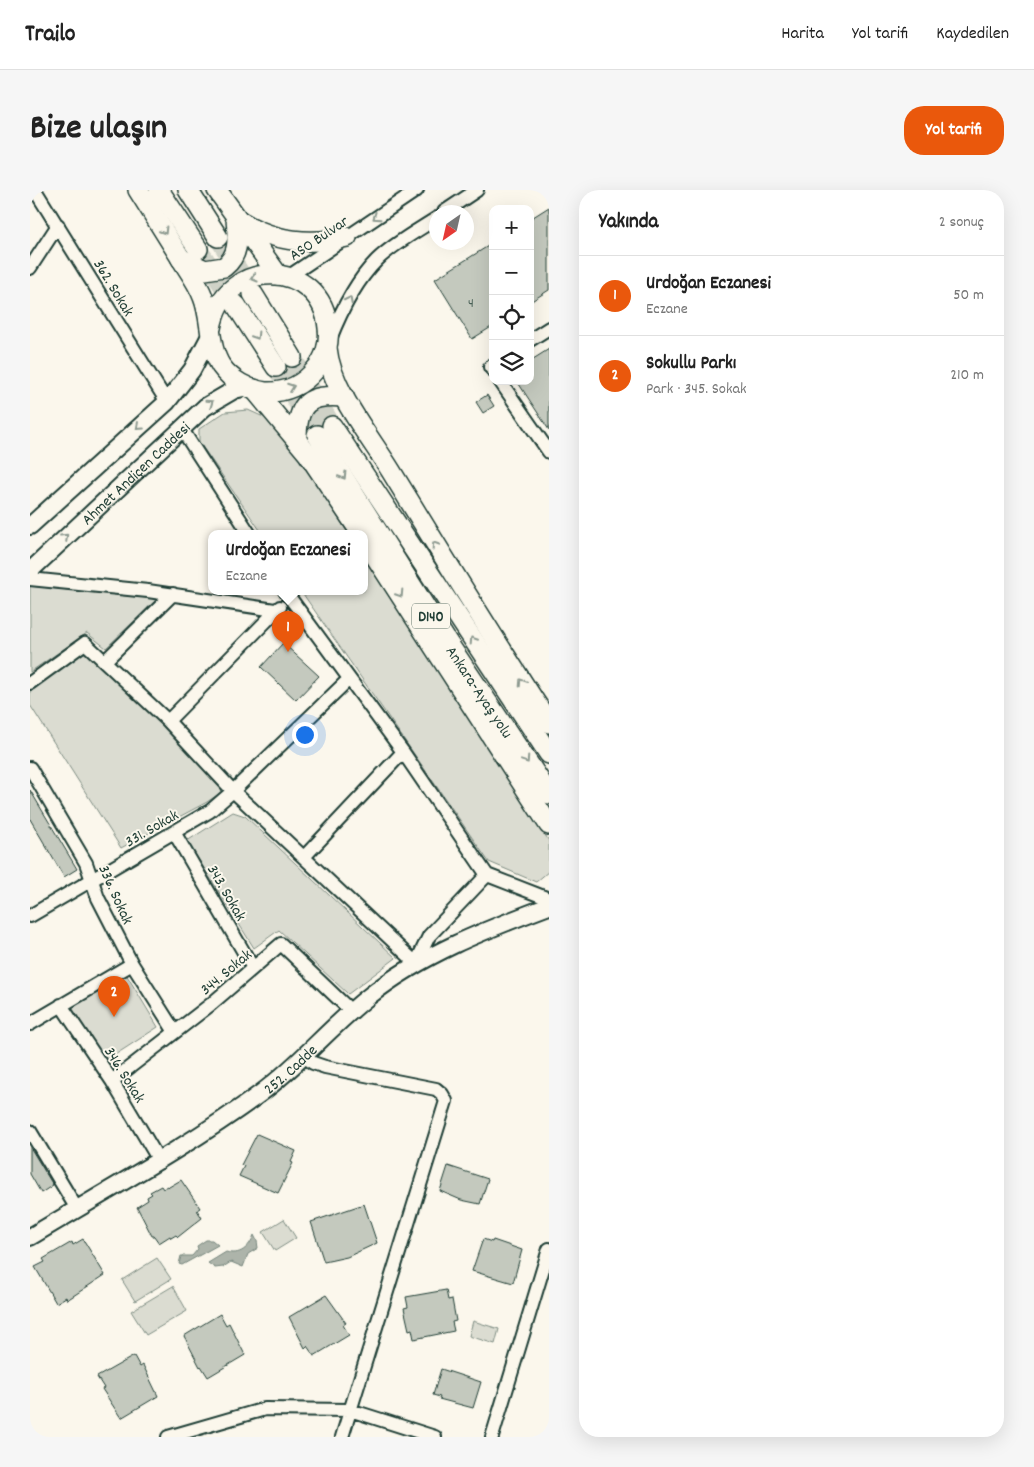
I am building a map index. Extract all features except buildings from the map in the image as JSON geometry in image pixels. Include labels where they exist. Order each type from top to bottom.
[{"type":"highway","points":[[138,190],[203,296],[215,354],[221,366],[229,375],[251,388],[296,439],[359,530]]},
{"type":"highway","points":[[159,190],[198,249]]},
{"type":"highway","points":[[188,190],[218,237]]},
{"type":"highway","points":[[217,190],[283,276]]},
{"type":"highway","points":[[181,259],[205,270],[224,267],[236,252],[238,218]]},
{"type":"highway","points":[[238,218],[267,234],[296,241],[322,241],[347,237]]},
{"type":"highway","points":[[211,331],[218,306],[233,287],[254,277],[283,276],[307,287],[320,303],[328,323],[330,368],[344,397],[427,532],[549,722]]},
{"type":"highway","points":[[253,294],[292,357]]},
{"type":"highway","points":[[236,304],[276,367]]},
{"type":"highway","points":[[251,388],[276,392],[300,384],[318,367],[328,346]]},
{"type":"highway","points":[[296,439],[297,423],[307,403],[320,396],[344,397]]},
{"type":"highway","name":"Ankara-Ayaş yolu","points":[[549,754],[325,430],[448,643],[549,794]]},
{"type":"highway","points":[[368,545],[549,825]]},
{"type":"main road","name":"Ahmet Andiçen Caddesi","points":[[30,526],[167,402],[192,370],[211,331]]},
{"type":"main road","name":"Ahmet Andiçen Caddesi","points":[[30,571],[181,428],[215,399],[234,390],[251,388]]},
{"type":"main road","name":"252. Cadde","points":[[30,1237],[160,1162],[263,1092],[352,1011],[416,963],[442,950],[549,906]]},
{"type":"street","name":"362. Sokak","points":[[35,190],[167,402]]},
{"type":"street","name":"ASO Bulvar","points":[[283,276],[347,237],[417,190]]},
{"type":"street","points":[[454,205],[477,190]]},
{"type":"street","points":[[328,346],[354,289],[364,275],[378,259],[429,223]]},
{"type":"street","points":[[30,268],[58,225]]},
{"type":"street","points":[[534,337],[549,328]]},
{"type":"street","points":[[503,385],[548,448]]},
{"type":"street","points":[[181,428],[246,530]]},
{"type":"street","points":[[30,579],[173,594],[275,610]]},
{"type":"street","points":[[105,661],[173,594]]},
{"type":"street","points":[[168,720],[288,596],[403,752],[487,876],[549,899]]},
{"type":"street","points":[[30,682],[85,643],[168,720],[234,791],[416,963],[429,936],[487,876]]},
{"type":"street","name":"331. Sokak","points":[[30,916],[210,811],[234,791],[349,679]]},
{"type":"street","points":[[304,857],[403,752]]},
{"type":"street","name":"336. Sokak","points":[[30,768],[93,879],[98,898],[132,964],[175,1032]]},
{"type":"street","name":"343. Sokak","points":[[174,832],[253,968]]},
{"type":"street","name":"344. Sokak","points":[[112,1082],[281,944],[352,1011]]},
{"type":"street","points":[[30,1024],[132,964]]},
{"type":"street","name":"346. Sokak","points":[[61,1005],[112,1082],[160,1162]]},
{"type":"street","points":[[304,1055],[313,1063],[436,1089],[446,1101],[342,1437]]},
{"type":"street","points":[[30,1131],[77,1209]]},
{"type":"street","points":[[492,1437],[549,1249]]},
{"type":"street","points":[[168,1437],[265,1409],[350,1410],[435,1437]]},
{"type":"shaded area","points":[[248,410],[268,419],[285,436],[346,530],[260,530],[199,442],[199,429],[225,412]]},
{"type":"shaded area","points":[[368,564],[549,841],[549,871],[536,882],[489,862],[304,595],[368,595]]},
{"type":"shaded area","points":[[30,586],[157,599],[106,648],[87,633],[30,672]]},
{"type":"shaded area","points":[[86,651],[167,729],[223,791],[207,802],[121,848],[30,705],[30,689]]},
{"type":"shaded area","points":[[233,812],[245,816],[396,958],[348,994],[279,930],[254,948],[187,841]]},
{"type":"shaded area","points":[[126,974],[158,1027],[104,1062],[69,1007]]},
{"type":"shaded area","points":[[284,1219],[296,1238],[275,1251],[263,1232]]},
{"type":"shaded area","points":[[254,1235],[258,1248],[248,1254],[243,1267],[231,1262],[223,1267],[215,1268],[208,1263],[226,1252],[240,1252],[247,1247]]},
{"type":"shaded area","points":[[206,1240],[212,1240],[218,1245],[182,1265],[179,1264],[181,1256],[192,1256],[198,1249],[197,1246]]},
{"type":"shaded area","points":[[157,1258],[171,1279],[135,1301],[122,1280]]},
{"type":"shaded area","points":[[173,1286],[187,1311],[146,1335],[131,1311]]},
{"type":"shaded area","points":[[473,1321],[499,1329],[495,1344],[469,1336]]},
{"type":"tunnel","points":[[218,237],[253,294]]},
{"type":"tunnel","points":[[198,249],[236,305]]},
{"type":"tunnel","points":[[292,357],[332,426]]},
{"type":"tunnel","points":[[276,367],[317,435]]},
{"type":"place","name":"Urdoğan Eczanesi","points":[[288,652]]},
{"type":"place","name":"Sokullu Parkı","points":[[114,1017]]}]
